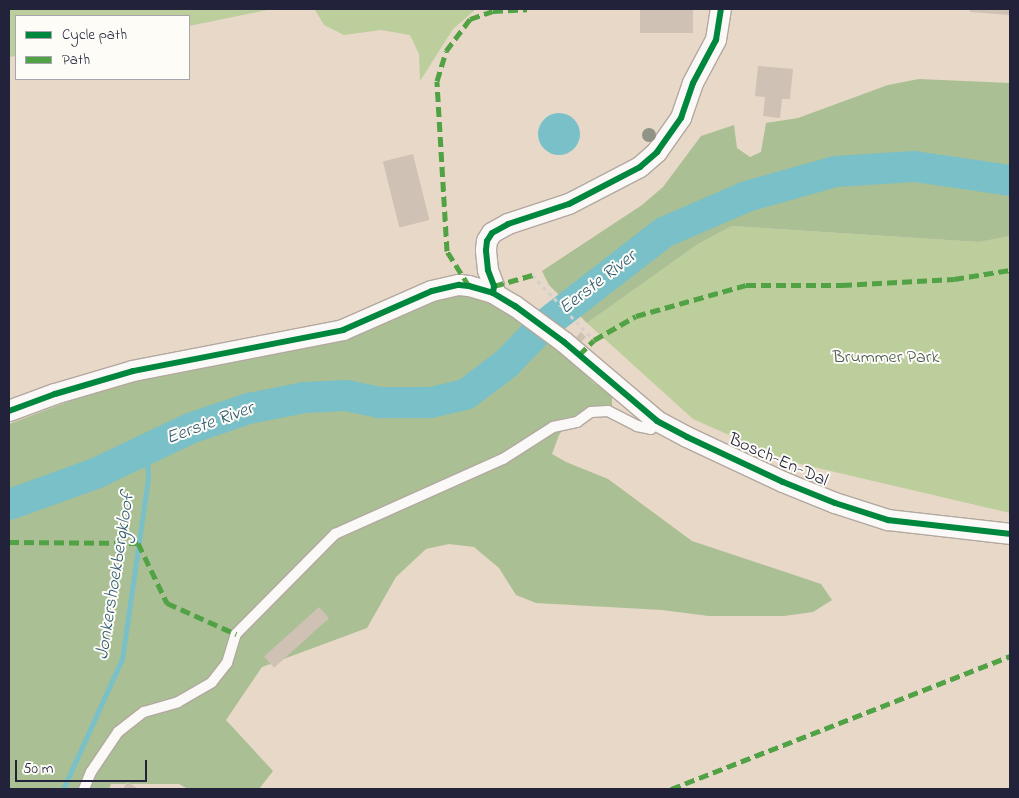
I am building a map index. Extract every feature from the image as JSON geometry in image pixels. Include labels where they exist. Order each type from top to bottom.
[{"type":"street","points":[[493,293],[494,286],[488,270],[486,250],[487,242],[492,233],[508,224],[577,200],[640,167],[657,152],[681,118],[693,83],[716,40],[721,9]]},
{"type":"street","name":"Bosch-En-Dal","points":[[9,411],[55,394],[133,371],[343,330],[432,291],[446,287],[469,286],[493,293],[515,306],[564,342],[657,421],[783,482],[835,503],[888,520],[1010,534]]},
{"type":"lane","points":[[84,789],[91,772],[118,732],[144,712],[178,702],[212,682],[227,663],[236,634],[335,534],[503,458],[553,427],[577,422],[591,412],[608,411],[637,426],[651,429],[657,421]]},
{"type":"path","points":[[532,275],[594,340]]},
{"type":"green space","points":[[9,9],[272,9],[190,26],[190,15],[15,15],[15,56],[9,57]]},
{"type":"green space","points":[[304,9],[476,9],[453,29],[420,81],[419,54],[410,35],[381,30],[344,35],[324,25],[315,10]]},
{"type":"green space","points":[[919,79],[1010,83],[1010,236],[979,242],[732,226],[698,244],[587,323],[549,285],[542,271],[642,205],[663,187],[701,136],[734,125],[737,148],[750,157],[761,152],[766,123],[798,118],[888,85]]},
{"type":"green space","name":"Brummer Park","points":[[732,226],[979,242],[1010,236],[1010,513],[788,461],[693,419],[587,323],[698,244]]},
{"type":"green space","points":[[470,291],[514,317],[559,348],[594,383],[612,395],[612,406],[598,408],[567,424],[559,435],[552,454],[566,462],[608,479],[692,541],[821,584],[832,600],[813,612],[784,616],[709,616],[662,610],[536,603],[516,595],[499,568],[474,547],[449,544],[426,549],[396,577],[367,628],[262,667],[226,720],[273,771],[259,789],[188,789],[179,784],[111,784],[109,789],[9,789],[9,424],[136,376]]},
{"type":"water","points":[[559,113],[574,119],[580,134],[574,149],[559,155],[544,149],[538,134],[544,119]]},
{"type":"building","points":[[640,9],[693,9],[693,33],[640,33]]},
{"type":"building","points":[[970,9],[1010,9],[1010,15],[970,12]]},
{"type":"building","points":[[758,66],[793,69],[790,99],[782,99],[780,118],[763,116],[765,97],[755,96]]},
{"type":"building","points":[[413,154],[429,220],[399,227],[383,161]]},
{"type":"building","points":[[581,332],[586,337],[581,342],[576,337]]},
{"type":"building","points":[[319,607],[329,618],[274,668],[264,657]]},
{"type":"building","points":[[127,782],[139,789],[123,789]]},
{"type":"waterway","name":"Eerste River","points":[[9,504],[95,473],[192,427],[248,408],[304,397],[346,395],[380,402],[430,402],[465,394],[505,364],[542,326],[663,232],[746,196],[835,171],[914,166],[1010,180]]},
{"type":"waterway","name":"Jonkershoekbergkloof","points":[[63,789],[122,659],[148,478],[147,447]]},
{"type":"marked path","points":[[469,286],[447,251],[437,81],[446,51],[470,19],[493,11],[527,9]]},
{"type":"marked path","points":[[579,355],[594,340],[636,316],[746,285],[842,285],[954,279],[1010,270]]},
{"type":"marked path","points":[[494,286],[532,275]]},
{"type":"marked path","points":[[9,542],[138,543],[167,603],[236,634]]},
{"type":"marked path","points":[[671,789],[1010,656]]},
{"type":"cycle path","points":[[493,293],[494,286],[488,270],[486,250],[487,241],[492,233],[508,224],[569,204],[640,167],[657,152],[681,118],[693,83],[716,40],[721,9]]},
{"type":"cycle path","points":[[9,411],[55,394],[133,371],[343,330],[432,291],[459,285],[469,286],[493,293],[515,306],[564,342],[657,421],[783,482],[835,503],[888,520],[1010,534]]}]
